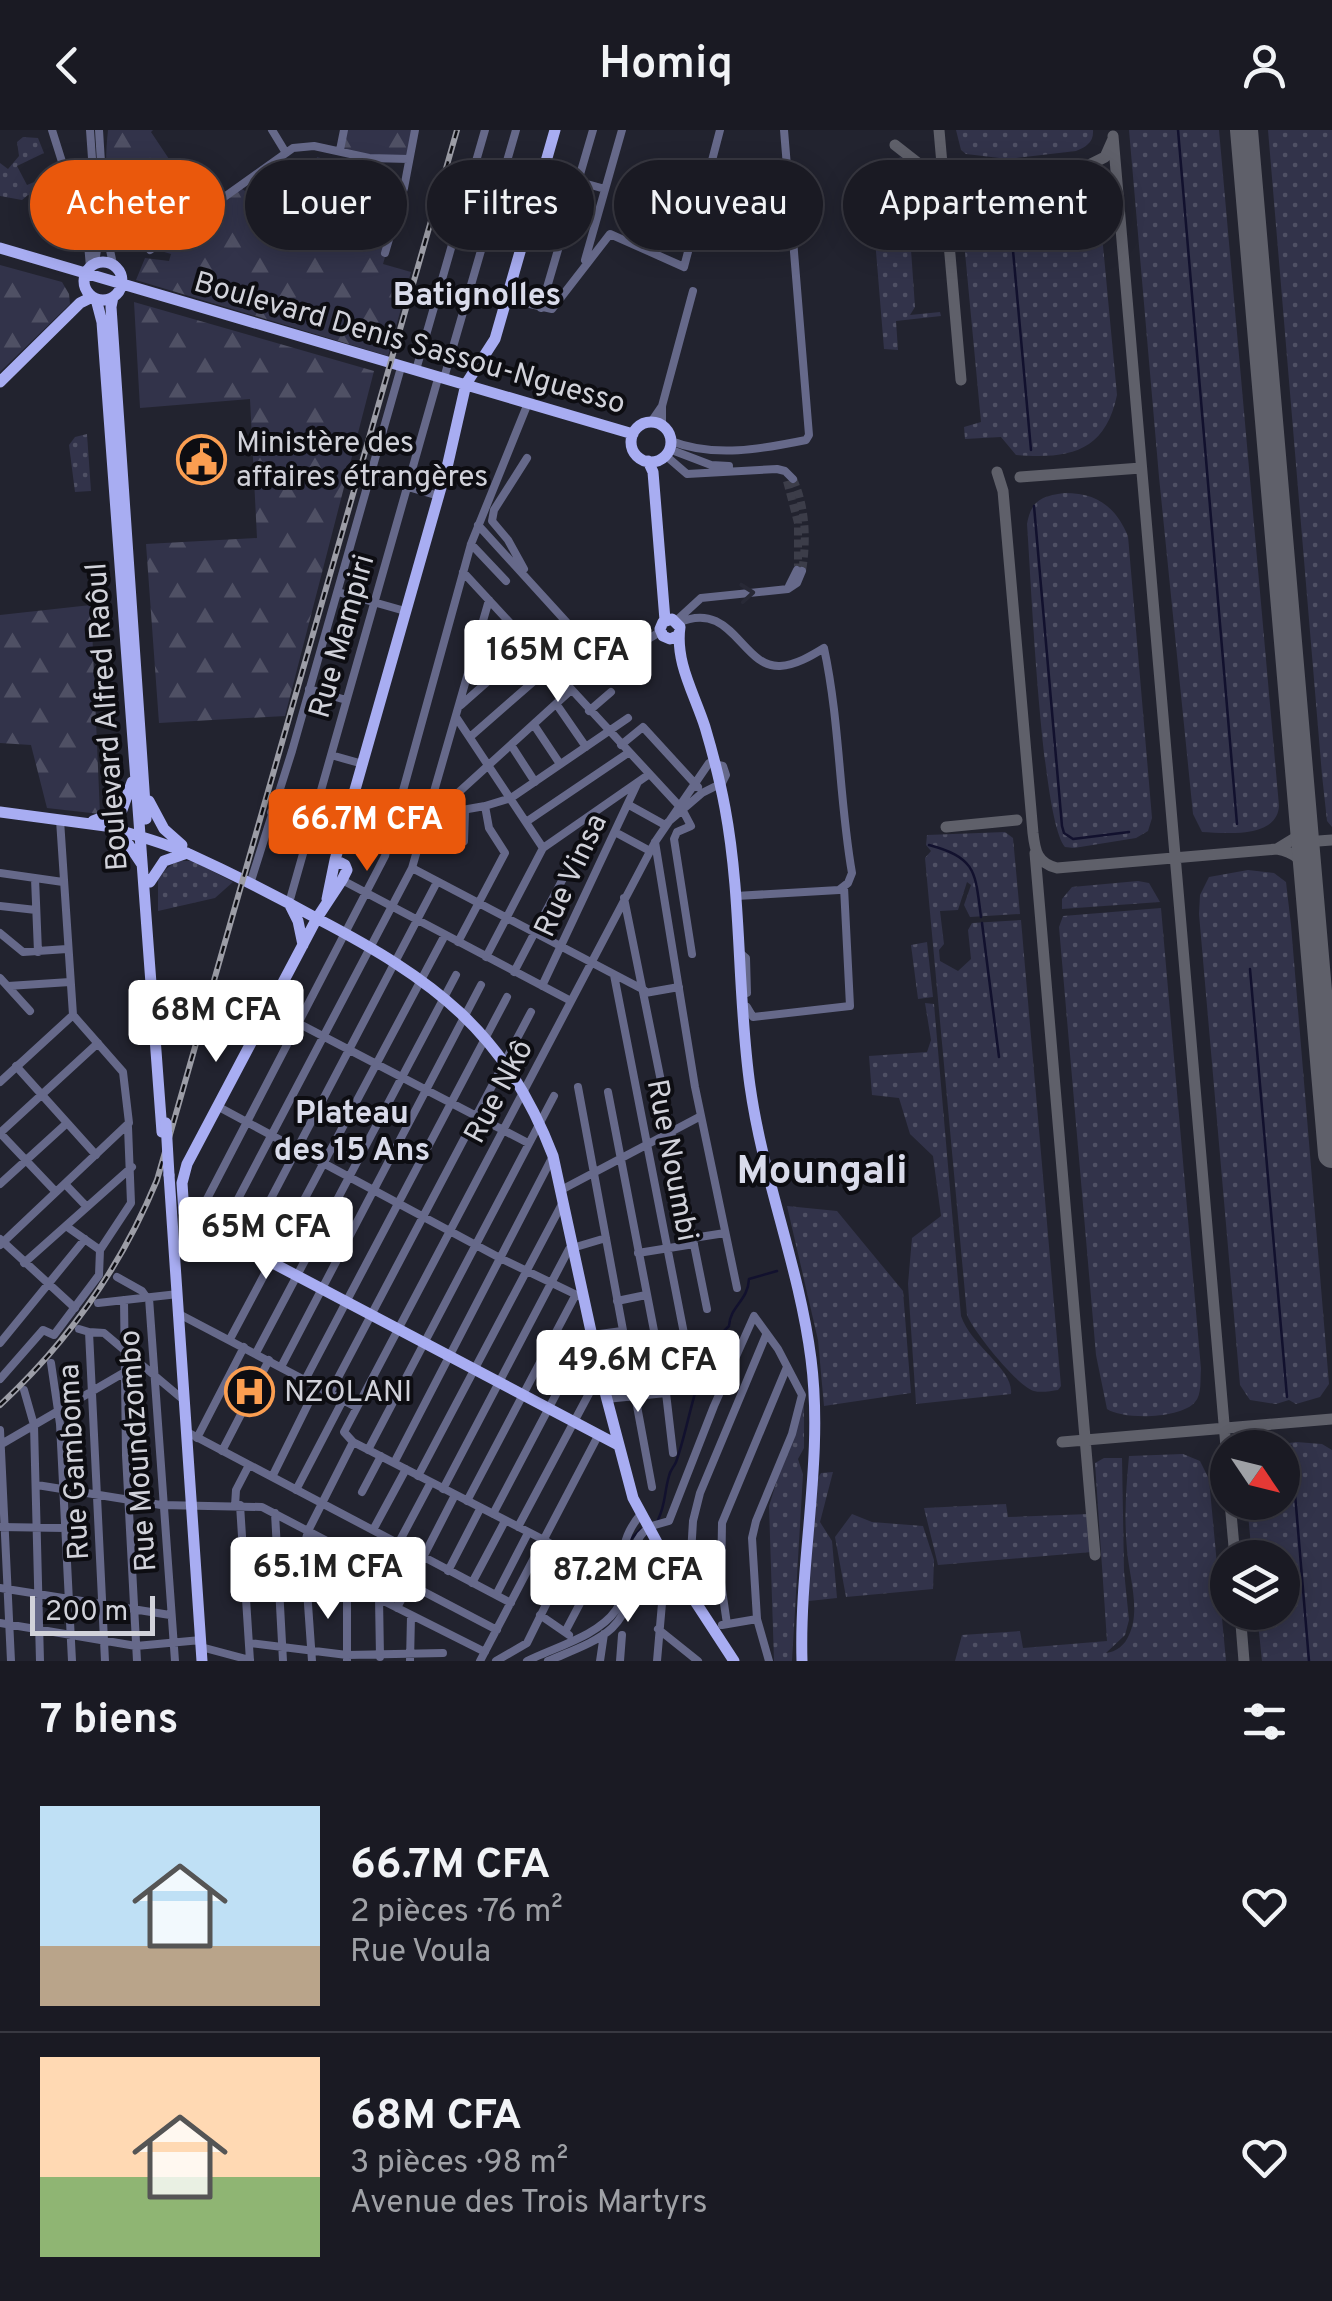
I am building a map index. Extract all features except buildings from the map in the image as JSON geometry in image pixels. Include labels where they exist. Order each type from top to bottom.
[{"type":"main road","points":[[547,160],[556,130]]},
{"type":"main road","points":[[326,904],[335,860],[439,496],[458,419],[461,382],[493,344],[521,250]]},
{"type":"main road","name":"Boulevard Denis Sassou-Nguesso","points":[[0,251],[93,277],[118,290],[400,371],[461,382],[526,408],[632,437]]},
{"type":"main road","points":[[0,382],[93,277],[120,272],[118,290],[93,277]]},
{"type":"main road","name":"Boulevard Alfred Raôul","points":[[93,277],[102,322],[134,763],[144,834]]},
{"type":"main road","name":"Boulevard Denis Sassou-Nguesso","points":[[118,290],[461,382],[632,437]]},
{"type":"main road","name":"Boulevard Alfred Raôul","points":[[118,290],[110,307],[144,788],[142,866],[164,1127]]},
{"type":"main road","points":[[662,453],[635,454],[632,437],[637,428],[657,424],[662,453],[671,627],[712,762],[712,788],[724,848],[741,1054],[754,1145],[795,1302],[803,1354],[810,1464]]},
{"type":"main road","points":[[84,822],[102,820],[122,810],[130,793],[134,763]]},
{"type":"main road","points":[[144,788],[164,829],[189,852]]},
{"type":"main road","points":[[712,788],[728,826],[754,1108],[801,1300],[811,1359],[814,1400],[799,1661]]},
{"type":"main road","points":[[0,812],[144,834],[189,852],[395,960],[444,997],[486,1038],[523,1090],[554,1156],[574,1245],[580,1298],[592,1332],[618,1446],[641,1514],[734,1661]]},
{"type":"main road","points":[[106,826],[128,844],[142,866]]},
{"type":"main road","points":[[144,834],[175,1295],[192,1435],[189,1506]]},
{"type":"main road","points":[[150,882],[164,861],[189,852]]},
{"type":"main road","points":[[335,860],[346,868],[342,880],[317,918],[187,1164],[184,1213],[618,1446]]},
{"type":"main road","points":[[289,903],[303,945]]},
{"type":"main road","points":[[177,1313],[200,1661]]},
{"type":"main road","points":[[598,1433],[613,1425]]},
{"type":"street","points":[[52,130],[62,160]]},
{"type":"street","name":"Boulevard Alfred Raôul","points":[[90,130],[92,160]]},
{"type":"street","name":"Boulevard Alfred Raôul","points":[[93,277],[105,226],[99,130]]},
{"type":"street","points":[[272,130],[286,153]]},
{"type":"street","points":[[340,150],[344,130]]},
{"type":"street","points":[[385,254],[415,130]]},
{"type":"street","points":[[477,160],[485,130]]},
{"type":"street","name":"Rue Mampiri","points":[[507,160],[516,130]]},
{"type":"street","points":[[584,160],[593,130]]},
{"type":"street","points":[[583,267],[622,130]]},
{"type":"street","points":[[507,299],[552,309],[613,234],[684,267],[720,130]]},
{"type":"street","points":[[662,453],[747,450],[806,440],[810,436],[784,130]]},
{"type":"street","points":[[225,197],[286,153],[306,146],[369,158],[409,159]]},
{"type":"street","points":[[594,186],[605,189]]},
{"type":"street","points":[[89,250],[93,277]]},
{"type":"street","points":[[89,250],[93,277]]},
{"type":"street","name":"Boulevard Alfred Raôul","points":[[93,250],[93,277]]},
{"type":"street","points":[[416,370],[451,250]]},
{"type":"street","name":"Rue Mampiri","points":[[289,903],[407,487],[461,382],[485,250]]},
{"type":"street","points":[[541,308],[557,250]]},
{"type":"street","points":[[657,424],[693,290]]},
{"type":"street","points":[[250,884],[400,371]]},
{"type":"street","points":[[195,1222],[384,856],[446,646],[471,544],[526,408]]},
{"type":"street","points":[[695,458],[710,450]]},
{"type":"street","points":[[662,453],[729,466]]},
{"type":"street","points":[[662,453],[686,474],[772,468],[783,470],[790,480]]},
{"type":"street","points":[[527,458],[494,510],[492,520],[530,580]]},
{"type":"street","points":[[370,476],[439,496]]},
{"type":"street","points":[[478,525],[601,660],[614,660],[671,627],[699,616],[712,618],[761,660],[774,666],[807,658],[824,648],[845,842],[852,874],[839,890],[736,896]]},
{"type":"street","points":[[471,544],[506,581]]},
{"type":"street","points":[[671,627],[701,598],[786,590],[795,585],[800,571]]},
{"type":"street","points":[[463,572],[680,807],[691,826],[677,832],[674,839],[692,954]]},
{"type":"street","points":[[338,592],[406,611]]},
{"type":"street","points":[[219,1235],[412,868],[431,815],[489,600]]},
{"type":"street","points":[[458,712],[529,646]]},
{"type":"street","points":[[470,737],[573,653]]},
{"type":"street","points":[[310,689],[346,700]]},
{"type":"street","points":[[431,815],[570,691]]},
{"type":"street","points":[[589,711],[611,692]]},
{"type":"street","points":[[557,705],[586,747]]},
{"type":"street","points":[[458,712],[470,737],[543,848]]},
{"type":"street","points":[[431,815],[510,798],[628,718]]},
{"type":"street","points":[[534,725],[560,764]]},
{"type":"street","points":[[621,746],[643,728],[694,784],[712,788]]},
{"type":"street","points":[[510,745],[534,782]]},
{"type":"street","points":[[526,822],[628,753]]},
{"type":"street","points":[[331,755],[362,764]]},
{"type":"street","points":[[680,807],[712,762]]},
{"type":"street","points":[[486,957],[543,848],[648,775]]},
{"type":"street","name":"Rue Vinsa","points":[[542,986],[638,784]]},
{"type":"street","points":[[680,807],[712,788]]},
{"type":"street","points":[[629,805],[666,824]]},
{"type":"street","points":[[458,942],[505,853],[489,828],[485,806]]},
{"type":"street","name":"Rue Nkô","points":[[312,1661],[304,1560],[308,1531],[354,1442],[344,1435],[624,898],[652,846],[680,807]]},
{"type":"street","points":[[464,841],[465,810]]},
{"type":"street","points":[[271,812],[312,822]]},
{"type":"street","points":[[0,1379],[43,1330],[54,1335],[75,1308],[101,1272],[100,1250],[131,1204],[132,1167],[123,1072],[73,1015],[60,819]]},
{"type":"street","points":[[615,832],[652,846],[736,1288]]},
{"type":"street","points":[[514,972],[578,850]]},
{"type":"street","points":[[412,868],[645,992],[678,987]]},
{"type":"street","points":[[0,874],[63,882]]},
{"type":"street","points":[[35,878],[38,952]]},
{"type":"street","points":[[342,880],[570,1000]]},
{"type":"street","points":[[245,1248],[437,882]]},
{"type":"street","points":[[741,952],[747,962],[747,1010],[752,1017],[849,1007],[844,887]]},
{"type":"street","points":[[624,898],[707,1310]]},
{"type":"street","points":[[0,906],[36,910]]},
{"type":"street","points":[[0,934],[19,951],[68,949]]},
{"type":"street","points":[[230,1339],[445,935]]},
{"type":"street","points":[[256,1354],[456,975]]},
{"type":"street","name":"Rue Noumbi","points":[[614,975],[688,1354]]},
{"type":"street","points":[[0,978],[30,1010]]},
{"type":"street","points":[[8,986],[70,982]]},
{"type":"street","points":[[281,1367],[482,986]]},
{"type":"street","points":[[305,1380],[507,998]]},
{"type":"street","points":[[269,1008],[528,1143]]},
{"type":"street","points":[[330,1394],[532,1012]]},
{"type":"street","points":[[0,1082],[73,1015]]},
{"type":"street","points":[[56,1192],[0,1133],[98,1043]]},
{"type":"street","points":[[16,1066],[96,1156]]},
{"type":"street","points":[[578,1087],[652,1487]]},
{"type":"street","points":[[608,1092],[666,1392],[673,1453]]},
{"type":"street","points":[[368,1450],[554,1096]]},
{"type":"street","points":[[217,1106],[580,1298],[467,1501]]},
{"type":"street","points":[[418,1476],[564,1193],[702,1116]]},
{"type":"street","points":[[0,1184],[66,1122]]},
{"type":"street","points":[[75,1308],[1,1242],[128,1127]]},
{"type":"street","points":[[394,1463],[554,1156]]},
{"type":"street","points":[[24,1263],[132,1167]]},
{"type":"street","points":[[65,1184],[87,1207]]},
{"type":"street","points":[[66,1226],[100,1250]]},
{"type":"street","points":[[638,1253],[724,1233]]},
{"type":"street","points":[[442,1488],[574,1245],[606,1238]]},
{"type":"street","points":[[0,1343],[85,1240]]},
{"type":"street","points":[[117,1277],[148,1298]]},
{"type":"street","points":[[98,1303],[175,1295]]},
{"type":"street","points":[[617,1301],[646,1296]]},
{"type":"street","name":"Rue Moundzombo","points":[[148,1298],[174,1661]]},
{"type":"street","points":[[124,1300],[128,1502],[137,1661]]},
{"type":"street","points":[[177,1313],[356,1408]]},
{"type":"street","points":[[548,1661],[604,1634],[620,1618],[631,1596],[632,1552],[648,1528],[669,1521],[753,1316],[778,1349],[802,1395],[792,1434],[754,1527],[752,1562],[757,1618],[769,1661]]},
{"type":"street","name":"Rue Gamboma","points":[[105,1661],[94,1389],[84,1330],[102,1331],[124,1350]]},
{"type":"street","points":[[493,1514],[592,1332],[622,1331]]},
{"type":"street","points":[[680,1577],[690,1571],[693,1521],[700,1494],[766,1335]]},
{"type":"street","points":[[244,1346],[192,1435],[511,1603]]},
{"type":"street","points":[[124,1350],[180,1397]]},
{"type":"street","points":[[222,1451],[269,1360]]},
{"type":"street","points":[[51,1363],[59,1410],[72,1661]]},
{"type":"street","points":[[727,1624],[721,1583],[722,1524],[788,1367]]},
{"type":"street","points":[[1,1445],[125,1372]]},
{"type":"street","points":[[518,1527],[600,1373]]},
{"type":"street","points":[[272,1477],[317,1386]]},
{"type":"street","points":[[24,1390],[34,1425],[40,1661]]},
{"type":"street","points":[[606,1400],[666,1392]]},
{"type":"street","points":[[296,1490],[342,1400]]},
{"type":"street","points":[[0,1430],[5,1624],[11,1661]]},
{"type":"street","points":[[480,1661],[598,1433]]},
{"type":"street","points":[[354,1442],[622,1585]]},
{"type":"street","points":[[362,1492],[381,1456]]},
{"type":"street","points":[[5,1624],[136,1646],[199,1643],[251,1661],[236,1490],[248,1465]]},
{"type":"street","points":[[373,1530],[406,1469]]},
{"type":"street","points":[[398,1544],[431,1482]]},
{"type":"street","points":[[37,1485],[128,1502],[254,1506],[410,1582],[497,1630]]},
{"type":"street","points":[[397,1608],[455,1495]]},
{"type":"street","points":[[448,1571],[480,1508]]},
{"type":"street","points":[[275,1514],[283,1661]]},
{"type":"street","points":[[528,1661],[610,1616],[622,1599],[624,1543],[641,1514]]},
{"type":"street","points":[[472,1583],[505,1521]]},
{"type":"street","points":[[3,1527],[65,1528]]},
{"type":"street","points":[[496,1595],[528,1532]]},
{"type":"street","points":[[496,1661],[527,1643],[570,1556]]},
{"type":"street","points":[[657,1661],[666,1557]]},
{"type":"street","points":[[304,1560],[486,1652]]},
{"type":"street","points":[[569,1636],[597,1571]]},
{"type":"street","points":[[346,1583],[347,1658]]},
{"type":"street","points":[[4,1589],[170,1615]]},
{"type":"street","points":[[378,1598],[380,1658]]},
{"type":"street","points":[[540,1615],[569,1636]]},
{"type":"street","points":[[410,1616],[410,1658]]},
{"type":"street","points":[[713,1628],[757,1618]]},
{"type":"street","points":[[658,1629],[698,1661]]},
{"type":"street","points":[[600,1661],[604,1634]]},
{"type":"street","points":[[620,1661],[622,1634]]},
{"type":"street","points":[[250,1643],[311,1649],[347,1658],[410,1658],[443,1653]]},
{"type":"green space","points":[[108,130],[153,130],[170,160],[106,160]]},
{"type":"green space","points":[[344,130],[414,130],[409,159],[376,158],[340,150]]},
{"type":"green space","points":[[956,130],[1093,130],[1093,134],[1089,143],[1076,151],[1008,159],[966,154],[961,150]]},
{"type":"green space","points":[[1129,130],[1219,130],[1279,806],[1269,824],[1248,832],[1202,832],[1193,814]]},
{"type":"green space","points":[[1268,130],[1332,130],[1332,827],[1327,821],[1322,775]]},
{"type":"green space","points":[[23,137],[38,138],[44,153],[17,166],[27,185],[30,184],[30,196],[22,200],[0,196],[0,163],[8,169],[19,156],[17,142]]},
{"type":"green space","points":[[239,187],[245,191],[245,250],[387,250],[383,264],[411,272],[388,356],[136,280],[145,258],[169,261],[171,254],[159,250],[225,250],[225,197]]},
{"type":"green space","points":[[876,250],[911,250],[915,307],[910,315],[940,312],[941,316],[896,321],[898,350],[884,349]]},
{"type":"green space","points":[[965,250],[1103,250],[1117,395],[1103,429],[1093,441],[1068,453],[1016,455],[1001,437],[965,439],[964,427],[981,422]]},
{"type":"green space","points":[[0,265],[62,282],[70,304],[0,372]]},
{"type":"green space","points":[[134,302],[374,371],[285,716],[159,723],[146,544],[257,538],[250,399],[140,408]]},
{"type":"green space","points":[[87,434],[91,491],[75,492],[69,445],[75,437]]},
{"type":"green space","points":[[1064,493],[1104,503],[1128,536],[1152,818],[1148,831],[1136,838],[1074,848],[1065,847],[1057,828],[1043,747],[1027,524],[1038,501]]},
{"type":"green space","points":[[91,605],[100,814],[47,808],[31,745],[0,743],[0,615]]},
{"type":"green space","points":[[1005,832],[1013,838],[1020,914],[970,917],[964,905],[971,885],[967,882],[958,910],[940,911],[944,944],[939,950],[940,961],[958,971],[971,959],[968,930],[972,923],[1021,920],[1061,1386],[1046,1392],[1034,1391],[1018,1380],[967,1315],[925,858],[931,851],[926,845],[927,835]]},
{"type":"green space","points":[[177,861],[193,861],[233,882],[215,898],[158,911],[158,875]]},
{"type":"green space","points":[[1248,870],[1274,873],[1286,882],[1291,925],[1329,1384],[1320,1397],[1296,1404],[1289,1400],[1276,1404],[1250,1400],[1240,1385],[1199,914],[1200,895],[1209,877]]},
{"type":"green space","points":[[1149,883],[1160,902],[1062,909],[1062,899],[1072,887]]},
{"type":"green space","points":[[1161,908],[1201,1382],[1197,1399],[1188,1408],[1165,1415],[1138,1416],[1107,1409],[1096,1355],[1059,927],[1063,916]]},
{"type":"green space","points":[[927,942],[933,997],[918,999],[911,945]]},
{"type":"green space","points":[[925,1003],[934,1004],[961,1316],[973,1337],[1006,1375],[1011,1394],[916,1404],[908,1284],[912,1238],[941,1216],[933,1156],[910,1134],[899,1098],[872,1095],[869,1056],[927,1052],[931,1040]]},
{"type":"green space","points":[[787,1206],[837,1211],[903,1291],[911,1393],[824,1406],[818,1340]]},
{"type":"green space","points":[[804,1393],[804,1448],[798,1459],[803,1474],[792,1661],[774,1661],[769,1506]]},
{"type":"green space","points":[[1300,1442],[1322,1444],[1332,1450],[1332,1661],[1262,1661],[1259,1630],[1300,1630],[1300,1540],[1250,1540],[1249,1520],[1300,1520]]},
{"type":"green space","points":[[1183,1454],[1200,1461],[1209,1479],[1215,1540],[1210,1540],[1210,1630],[1223,1630],[1226,1661],[955,1661],[962,1635],[1020,1631],[1023,1648],[1107,1641],[1095,1463],[1104,1458],[1122,1458],[1129,1620],[1125,1635],[1106,1653],[1123,1645],[1134,1615],[1126,1527],[1129,1456]]},
{"type":"green space","points":[[833,1472],[820,1522],[832,1541],[837,1598],[809,1601],[808,1564],[816,1481],[821,1473]]},
{"type":"green space","points":[[1006,1504],[1008,1517],[1089,1514],[1092,1552],[938,1565],[924,1508]]},
{"type":"green space","points":[[852,1514],[872,1522],[923,1526],[934,1560],[933,1589],[846,1597],[835,1537]]},
{"type":"waterway","points":[[1178,130],[1237,824]]},
{"type":"waterway","points":[[1013,250],[1031,450]]},
{"type":"waterway","points":[[1034,506],[1064,833],[1073,839],[1129,832]]},
{"type":"waterway","points":[[929,845],[957,855],[971,869],[981,917]]},
{"type":"waterway","points":[[982,923],[999,1057]]},
{"type":"waterway","points":[[1250,969],[1287,1397]]},
{"type":"waterway","points":[[658,1520],[709,1354],[729,1326],[749,1279],[777,1271]]},
{"type":"waterway","points":[[1297,1520],[1309,1661]]},
{"type":"waterway","points":[[628,1542],[641,1529]]},
{"type":"taxiway","points":[[939,130],[961,380]]},
{"type":"taxiway","points":[[1113,136],[1225,1430]]},
{"type":"taxiway","points":[[895,145],[932,174],[949,178],[1087,166],[1105,157],[1113,139]]},
{"type":"taxiway","points":[[1020,477],[1141,468]]},
{"type":"taxiway","points":[[997,472],[1003,491],[1033,833],[1041,859],[1057,868],[1277,849],[1295,838],[1303,820]]},
{"type":"taxiway","points":[[946,827],[1017,820]]},
{"type":"taxiway","points":[[1305,842],[1332,840]]},
{"type":"taxiway","points":[[1277,849],[1298,858],[1308,878]]},
{"type":"taxiway","points":[[1035,853],[1095,1555]]},
{"type":"taxiway","points":[[1062,1442],[1332,1419]]},
{"type":"taxiway","points":[[1232,1520],[1233,1540]]},
{"type":"taxiway","points":[[1241,1630],[1244,1661]]},
{"type":"runway","points":[[1244,130],[1332,1154]]},
{"type":"tunnel","points":[[793,479],[804,524],[802,571]]},
{"type":"tunnel","points":[[787,481],[798,523],[798,566]]},
{"type":"railway","points":[[0,1405],[49,1355],[91,1301],[127,1243],[157,1180],[457,130]]},
{"type":"place","name":"Ministère des affaires étrangères","points":[[201,459]]},
{"type":"place","name":"NZOLANI","points":[[249,1391]]},
{"type":"district","name":"Batignolles","points":[[477,294]]},
{"type":"district","name":"Plateau des 15 Ans","points":[[352,1130]]},
{"type":"district","name":"Moungali","points":[[822,1169]]}]
